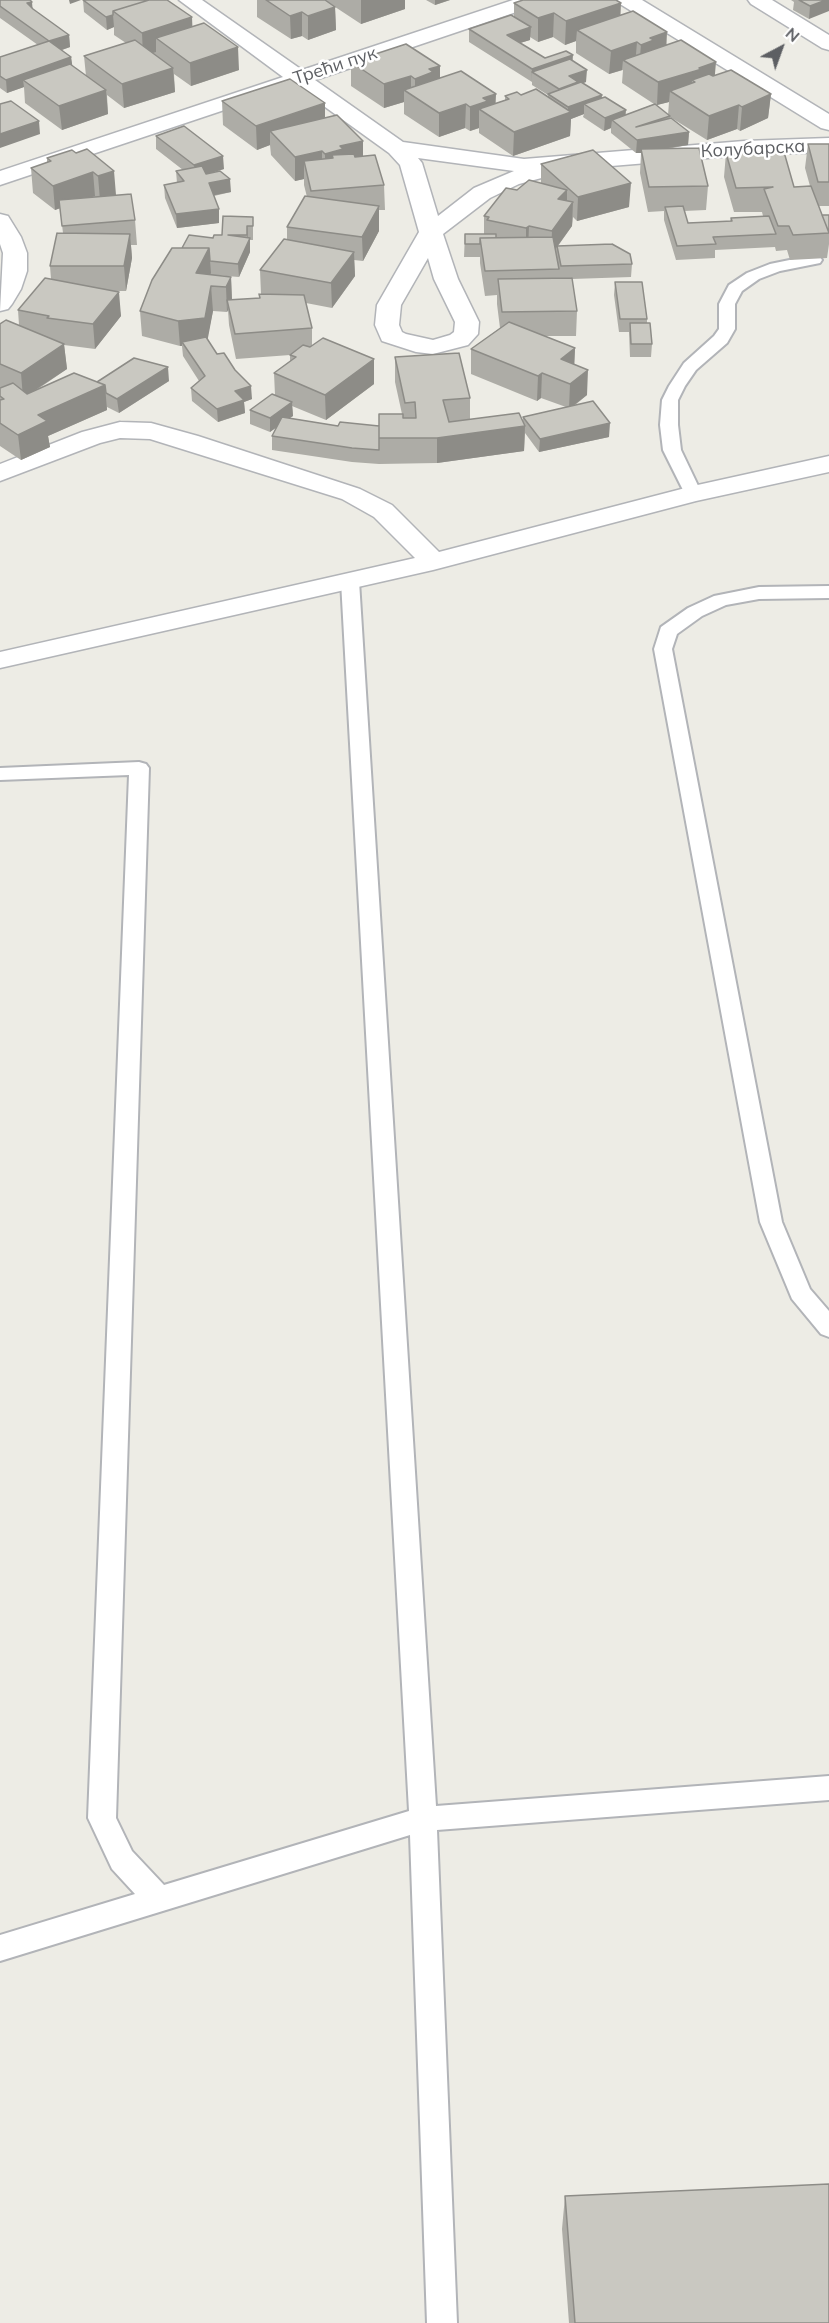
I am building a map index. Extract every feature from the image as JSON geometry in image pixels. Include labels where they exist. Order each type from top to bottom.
[{"type":"street","name":"Колубарска","points":[[189,0],[397,147],[411,164],[431,232],[446,279],[467,322],[466,333],[459,340],[433,347],[397,339],[391,336],[387,326],[389,305],[431,232],[482,193],[501,183],[570,163]]},
{"type":"street","name":"Трећи пук","points":[[0,178],[533,0]]},
{"type":"street","points":[[627,0],[829,123]]},
{"type":"street","points":[[758,0],[829,44]]},
{"type":"street","name":"Колубарска","points":[[397,147],[524,166],[744,148],[829,145]]},
{"type":"street","points":[[0,221],[15,253],[15,271],[9,289],[0,304]]},
{"type":"street","points":[[0,473],[91,437],[120,430],[151,431],[189,441],[351,494],[383,512],[411,537],[433,562]]},
{"type":"street","points":[[0,660],[433,562],[693,494],[829,464]]},
{"type":"lane","points":[[693,494],[672,450],[669,424],[670,400],[677,386],[690,367],[721,339],[727,329],[727,304],[735,288],[753,276],[776,267],[814,260]]},
{"type":"lane","points":[[350,580],[423,1819],[442,2323]]},
{"type":"lane","points":[[829,592],[759,592],[721,600],[695,612],[669,631],[663,648],[771,1222],[800,1293],[829,1328]]},
{"type":"lane","points":[[0,774],[139,768],[102,1818],[122,1860],[159,1900]]},
{"type":"lane","points":[[0,1948],[423,1819],[829,1788]]},
{"type":"building","points":[[0,0],[30,0],[32,2],[27,3],[33,9],[69,35],[49,41],[0,6]]},
{"type":"building","points":[[83,0],[149,0],[113,11],[113,15],[106,17]]},
{"type":"building","points":[[149,0],[167,0],[192,17],[142,33],[113,11]]},
{"type":"building","points":[[266,0],[325,0],[335,7],[308,16],[302,12],[290,16]]},
{"type":"building","points":[[523,0],[616,0],[621,3],[566,21],[554,13],[538,18],[514,3]]},
{"type":"building","points":[[799,0],[826,0],[810,6]]},
{"type":"building","points":[[633,11],[667,32],[650,38],[654,40],[641,45],[637,42],[611,51],[577,30]]},
{"type":"building","points":[[511,15],[531,27],[507,35],[545,58],[566,51],[573,55],[532,69],[469,29]]},
{"type":"building","points":[[204,23],[238,47],[190,63],[156,38]]},
{"type":"building","points":[[135,40],[173,68],[122,84],[84,56]]},
{"type":"building","points":[[681,40],[716,62],[699,68],[702,69],[658,82],[623,60]]},
{"type":"building","points":[[49,41],[71,57],[6,80],[0,76],[0,57]]},
{"type":"building","points":[[406,44],[440,66],[429,69],[433,72],[415,79],[411,76],[384,84],[351,62]]},
{"type":"building","points":[[570,59],[587,70],[569,76],[578,82],[559,89],[532,72]]},
{"type":"building","points":[[70,64],[106,90],[59,106],[23,80]]},
{"type":"building","points":[[731,70],[771,94],[742,107],[739,105],[709,116],[670,91],[709,74],[713,76]]},
{"type":"building","points":[[461,71],[496,94],[483,98],[488,101],[470,107],[466,104],[439,113],[404,90]]},
{"type":"building","points":[[290,79],[325,103],[256,126],[222,101]]},
{"type":"building","points":[[581,82],[602,95],[568,107],[548,94]]},
{"type":"building","points":[[536,89],[571,112],[514,132],[479,109],[509,99],[505,96],[517,92],[521,95]]},
{"type":"building","points":[[605,97],[626,110],[605,118],[584,104]]},
{"type":"building","points":[[11,101],[39,121],[0,134],[0,104]]},
{"type":"building","points":[[655,104],[670,116],[636,127],[671,118],[689,132],[637,140],[612,120]]},
{"type":"building","points":[[337,115],[363,141],[340,146],[343,149],[325,154],[322,151],[295,157],[270,131]]},
{"type":"building","points":[[184,126],[223,156],[194,165],[156,136]]},
{"type":"building","points":[[808,144],[829,144],[829,182],[818,182]]},
{"type":"building","points":[[699,148],[708,186],[649,187],[641,149]]},
{"type":"building","points":[[87,149],[114,171],[98,176],[93,172],[53,186],[31,168],[51,161],[47,158],[72,150],[76,153]]},
{"type":"building","points":[[593,150],[631,183],[578,197],[541,164]]},
{"type":"building","points":[[784,152],[794,187],[811,186],[829,233],[793,235],[789,226],[778,226],[764,189],[773,187],[736,188],[726,153]]},
{"type":"building","points":[[354,154],[355,157],[375,155],[384,185],[311,191],[304,161],[333,158],[332,155]]},
{"type":"building","points":[[202,166],[206,174],[220,171],[230,179],[209,183],[219,209],[176,214],[164,185],[184,181],[176,171]]},
{"type":"building","points":[[529,180],[567,190],[558,199],[573,202],[552,231],[487,220],[489,217],[484,216],[506,188],[517,190]]},
{"type":"building","points":[[131,194],[135,220],[62,226],[59,200]]},
{"type":"building","points":[[305,196],[379,206],[362,237],[287,227]]},
{"type":"building","points":[[683,206],[688,223],[769,216],[776,234],[713,237],[716,244],[677,246],[665,207]]},
{"type":"building","points":[[822,215],[829,215],[829,230],[828,230]]},
{"type":"building","points":[[223,216],[253,217],[253,226],[247,226],[247,235],[228,235],[250,238],[238,264],[210,261],[209,248],[182,248],[189,235],[213,238],[214,235],[222,235]]},
{"type":"building","points":[[57,233],[130,234],[124,266],[50,266]]},
{"type":"building","points":[[465,234],[496,234],[496,238],[480,238],[480,244],[465,244]]},
{"type":"building","points":[[553,237],[559,269],[485,271],[480,238]]},
{"type":"building","points":[[284,239],[354,252],[331,283],[260,270]]},
{"type":"building","points":[[612,244],[630,254],[632,264],[561,266],[557,246]]},
{"type":"building","points":[[172,248],[209,248],[196,273],[231,277],[226,287],[211,286],[205,318],[178,321],[140,311],[152,280]]},
{"type":"building","points":[[45,278],[119,292],[93,324],[47,318],[49,316],[18,310]]},
{"type":"building","points":[[572,278],[577,311],[502,312],[498,279]]},
{"type":"building","points":[[615,282],[642,282],[647,319],[620,319]]},
{"type":"building","points":[[259,294],[304,295],[312,328],[235,334],[227,300],[260,298]]},
{"type":"building","points":[[6,320],[64,344],[21,373],[0,364],[0,324]]},
{"type":"building","points":[[509,322],[575,348],[561,359],[588,370],[570,384],[542,373],[538,376],[471,349]]},
{"type":"building","points":[[630,323],[650,323],[652,344],[631,344]]},
{"type":"building","points":[[206,337],[217,354],[224,353],[235,370],[251,386],[235,391],[244,400],[217,409],[191,388],[205,376],[182,342]]},
{"type":"building","points":[[323,338],[374,359],[325,395],[274,373],[296,357],[290,355],[303,345],[310,347]]},
{"type":"building","points":[[459,353],[470,398],[443,400],[449,422],[519,413],[525,426],[437,438],[379,438],[379,414],[403,414],[403,418],[416,418],[415,402],[405,403],[395,357]]},
{"type":"building","points":[[134,358],[168,367],[117,399],[106,393],[105,385],[97,382]]},
{"type":"building","points":[[74,373],[105,385],[38,415],[47,421],[18,435],[0,423],[0,400],[4,399],[0,396],[0,388],[13,383],[27,394]]},
{"type":"building","points":[[272,394],[292,402],[270,418],[250,410]]},
{"type":"building","points":[[593,401],[610,423],[540,439],[523,417]]},
{"type":"building","points":[[282,417],[338,426],[340,422],[379,426],[379,450],[272,436]]},
{"type":"building","points":[[829,2184],[829,2323],[575,2323],[565,2196]]}]
